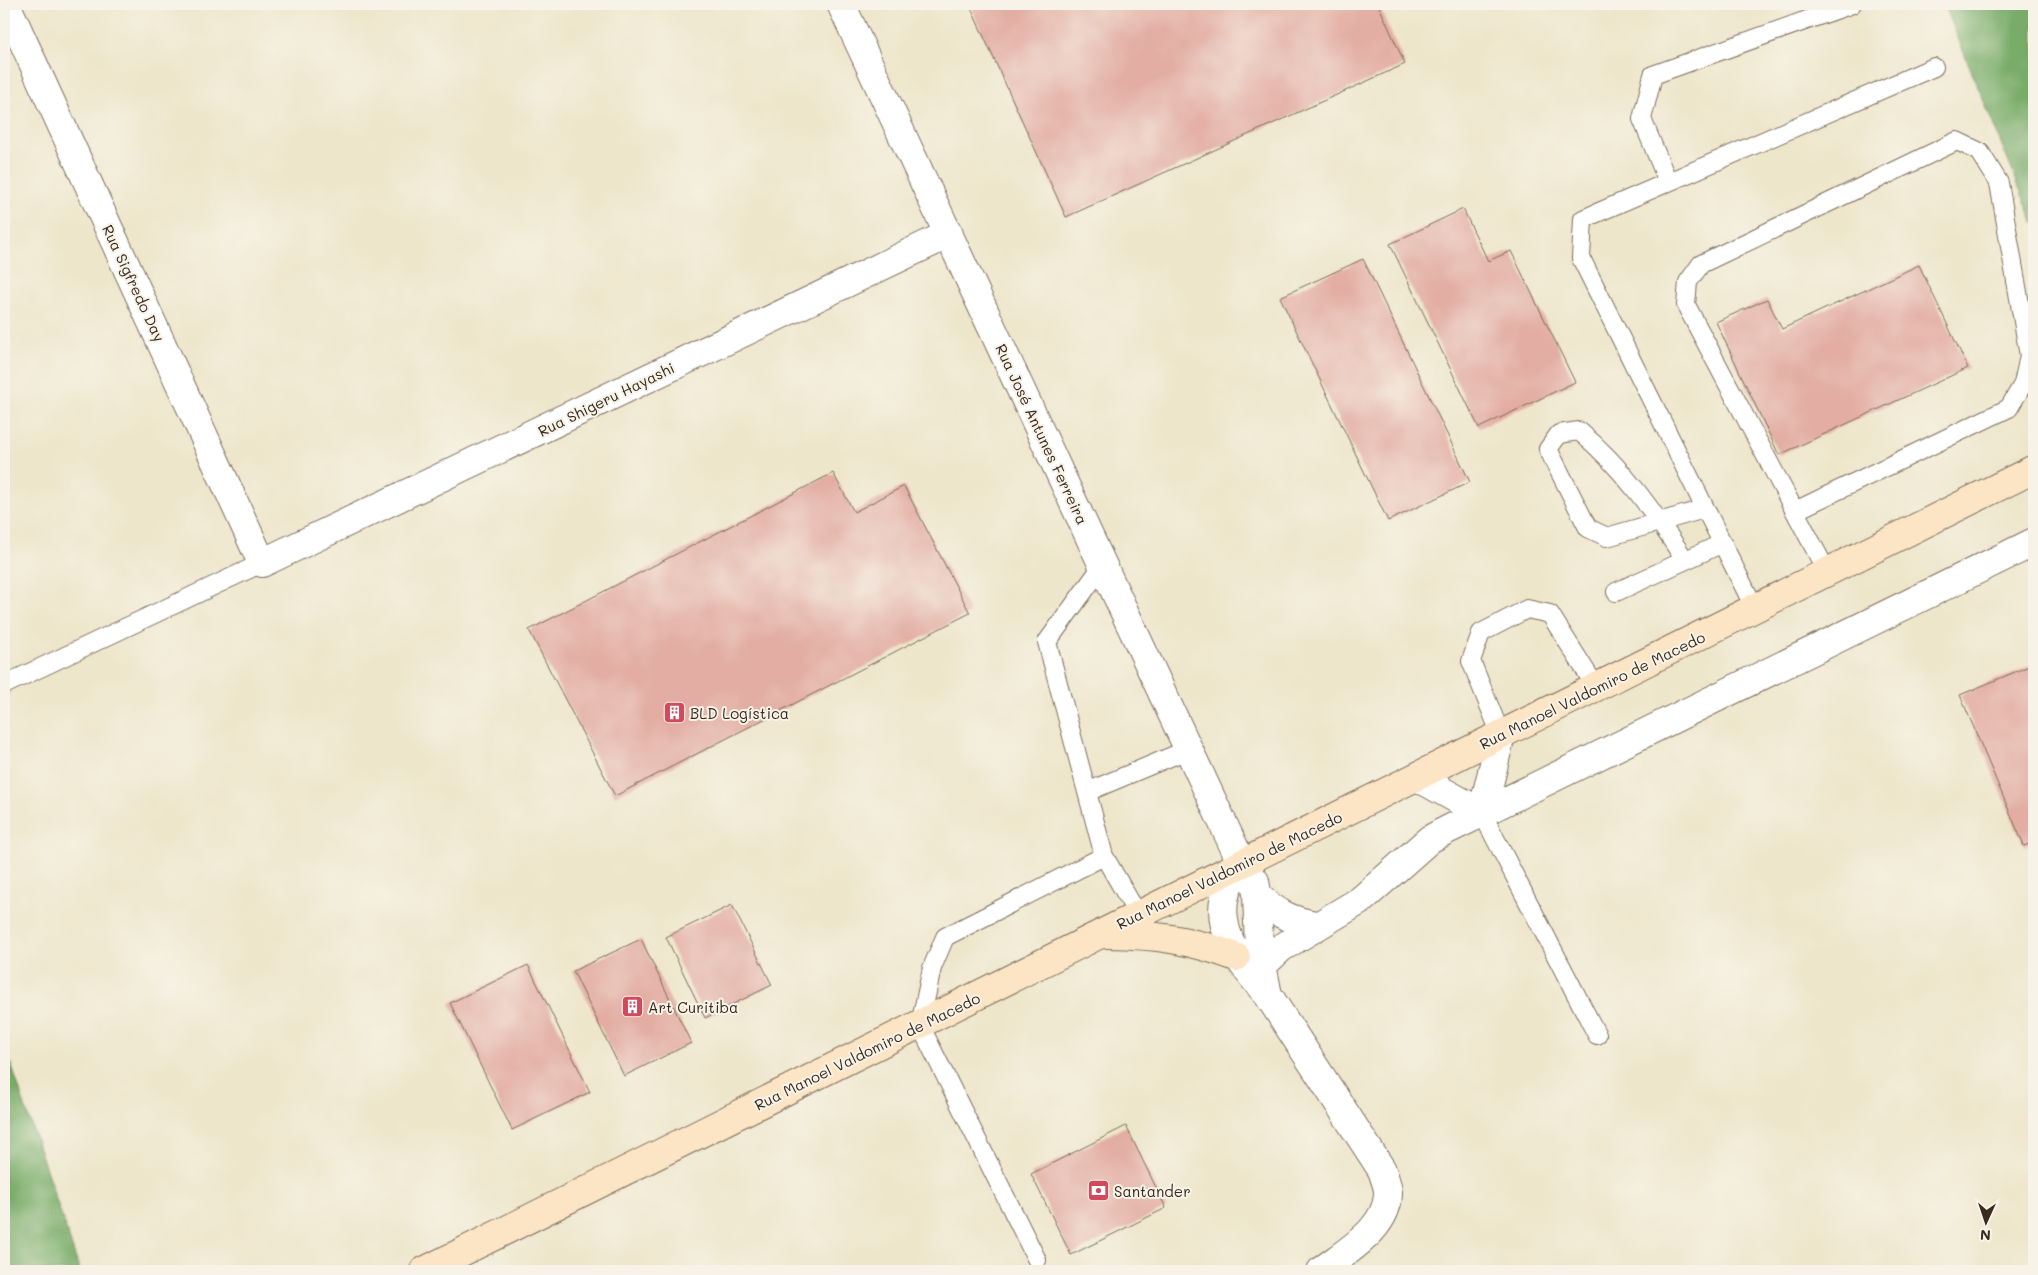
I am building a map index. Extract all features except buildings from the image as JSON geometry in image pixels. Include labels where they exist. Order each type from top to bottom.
[{"type":"main road","name":"Rua Manoel Valdomiro de Macedo","points":[[424,1271],[2034,469]]},
{"type":"main road","points":[[1102,934],[1153,935],[1181,939],[1254,973]]},
{"type":"street","name":"Rua Sigfredo Day","points":[[6,4],[262,563]]},
{"type":"street","name":"Rua José Antunes Ferreira","points":[[841,4],[1242,864],[1255,881],[1257,894]]},
{"type":"street","name":"Rua Shigeru Hayashi","points":[[262,563],[949,234]]},
{"type":"street","points":[[1254,973],[1280,948],[1361,900],[1430,839],[2034,542]]},
{"type":"street","points":[[1482,813],[1501,736]]},
{"type":"street","points":[[1417,777],[1482,813]]},
{"type":"street","points":[[1242,864],[1229,883],[1224,903],[1229,943],[1254,973],[1382,1170],[1388,1193],[1383,1214],[1370,1232],[1321,1271]]},
{"type":"street","points":[[1257,894],[1284,917],[1300,923],[1317,925]]},
{"type":"street","points":[[1254,973],[1257,894]]},
{"type":"lane","points":[[1668,182],[1642,119],[1654,75],[1852,4]]},
{"type":"lane","points":[[1754,609],[1581,258],[1583,219],[1934,67]]},
{"type":"lane","points":[[1795,511],[2009,408],[2023,384],[2029,356],[1999,183],[1980,152],[1957,141],[1701,264],[1688,282],[1686,305],[1827,572]]},
{"type":"lane","points":[[1685,560],[1660,522],[1603,451],[1579,431],[1559,434],[1548,449],[1588,528],[1607,537],[1660,522],[1704,509]]},
{"type":"lane","points":[[1616,592],[1722,543]]},
{"type":"lane","points":[[4,685],[262,563]]},
{"type":"lane","points":[[1103,565],[1047,642],[1104,856],[1138,915]]},
{"type":"lane","points":[[1501,736],[1471,661],[1481,633],[1527,609],[1550,614],[1596,687]]},
{"type":"lane","points":[[1087,792],[1189,749]]},
{"type":"lane","points":[[1482,813],[1597,1035]]},
{"type":"lane","points":[[1037,1260],[920,1025],[932,968],[945,937],[1104,856]]},
{"type":"green space","points":[[1944,4],[2034,4],[2034,224]]},
{"type":"green space","points":[[4,1043],[80,1271],[4,1271]]},
{"type":"place","name":"BLD Logística","points":[[674,713]]},
{"type":"place","name":"Art Curitiba","points":[[632,1007]]},
{"type":"place","name":"Santander","points":[[1098,1191]]}]
